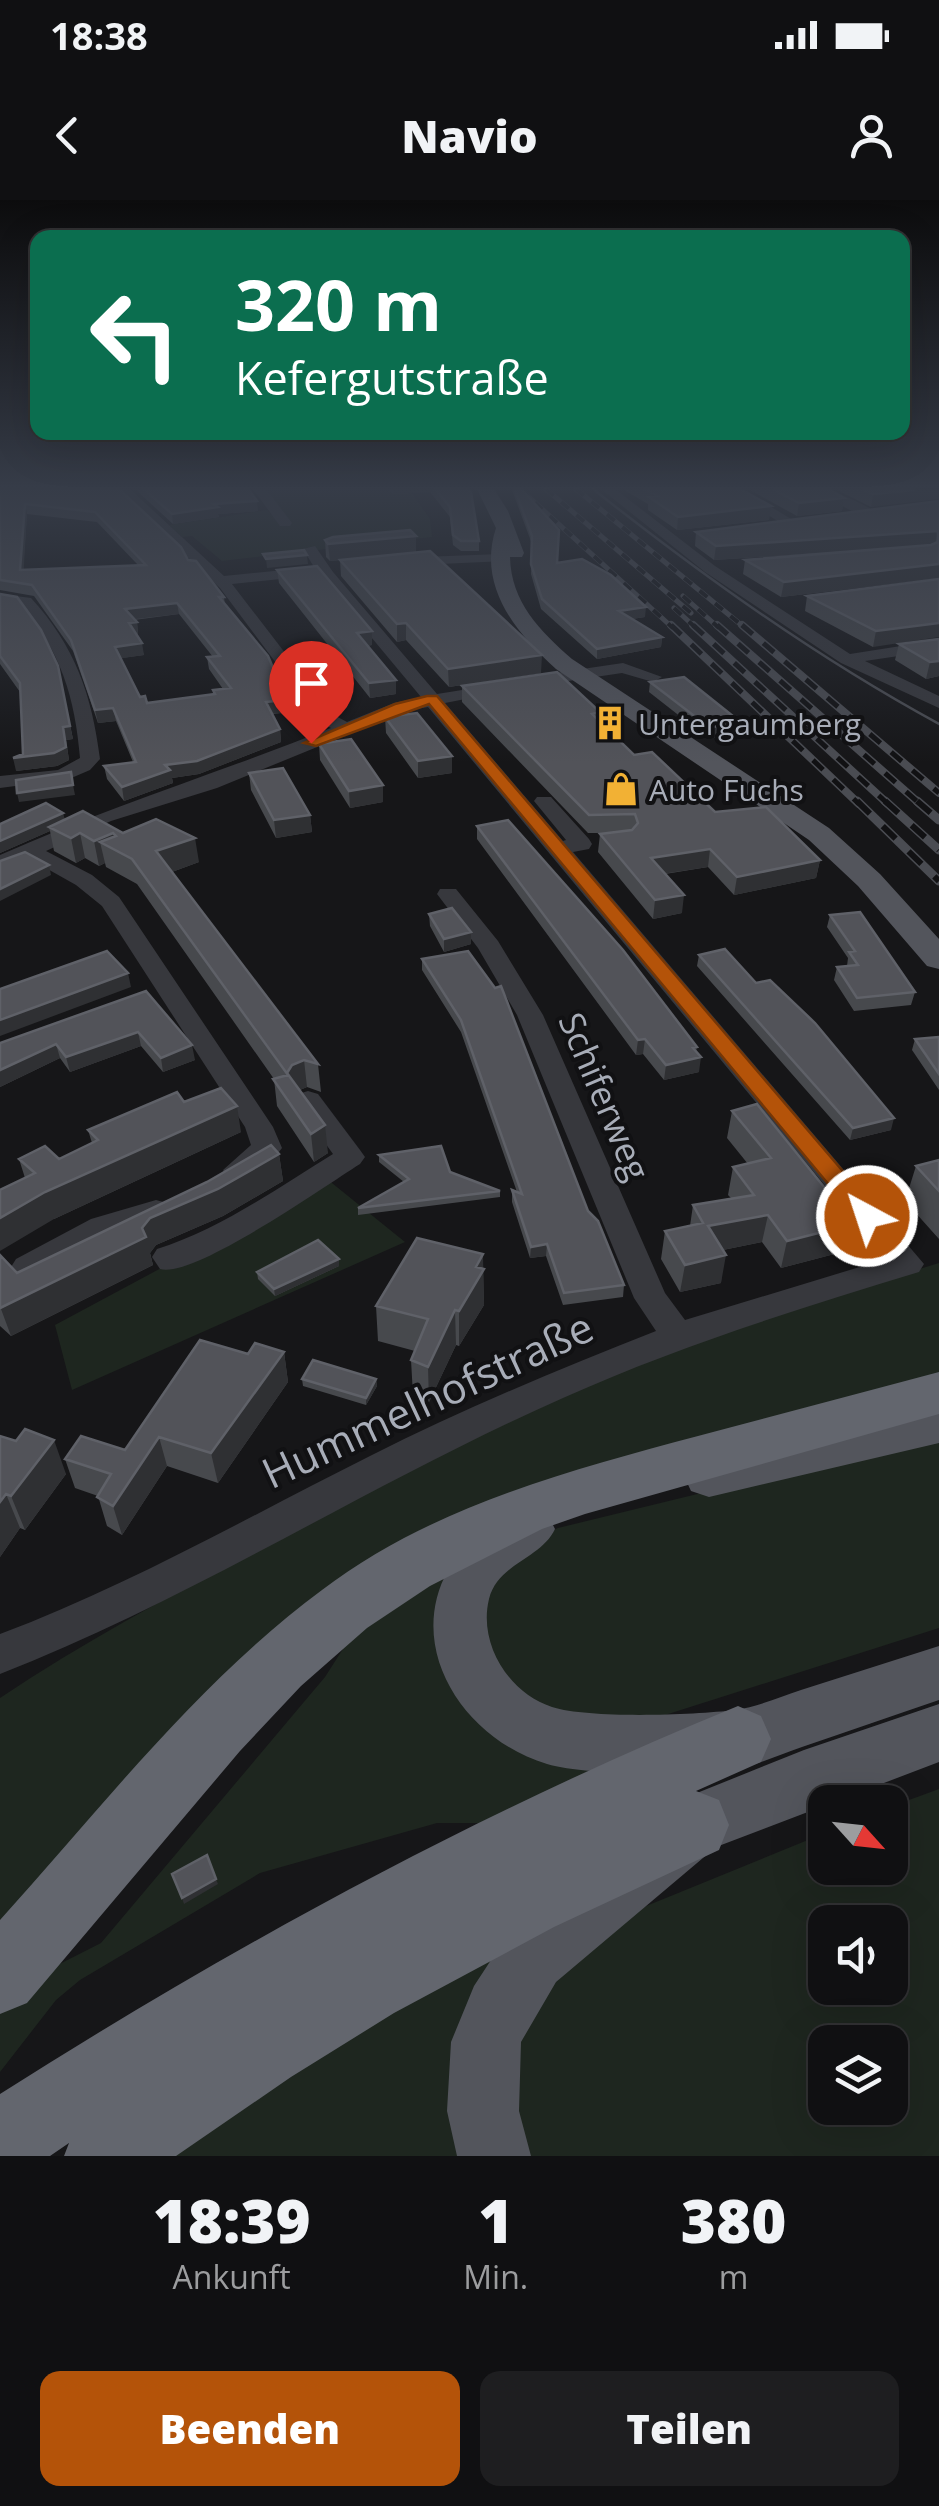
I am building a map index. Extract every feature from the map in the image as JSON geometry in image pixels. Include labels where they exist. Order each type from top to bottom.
[{"type":"highway","points":[[0,1976],[217,1728],[280,1665],[346,1608],[410,1566],[506,1518],[584,1490],[939,1393]]},
{"type":"highway","points":[[0,2141],[159,2036],[368,1915],[576,1808],[738,1739]]},
{"type":"highway","points":[[106,2156],[264,2048],[459,1936],[585,1873],[694,1825]]},
{"type":"main road","points":[[503,580],[506,598],[520,623],[560,660],[820,834],[869,880],[937,960]]},
{"type":"main road","points":[[517,580],[526,610],[577,662],[583,674]]},
{"type":"main road","points":[[939,1423],[606,1501],[513,1536],[477,1567],[462,1596],[461,1645],[476,1681],[509,1716],[547,1735],[591,1743],[738,1739],[939,1673]]},
{"type":"main road","points":[[494,2156],[483,2110],[486,2042],[516,1979],[554,1939],[694,1825],[804,1780],[939,1733]]},
{"type":"street","points":[[220,581],[227,580]]},
{"type":"street","points":[[341,580],[432,699],[557,848],[590,843],[530,786]]},
{"type":"street","points":[[728,580],[846,659],[939,703]]},
{"type":"street","points":[[220,581],[326,718],[346,729]]},
{"type":"street","points":[[0,598],[26,601],[65,650],[78,678],[90,759],[72,772],[0,782]]},
{"type":"street","points":[[768,606],[786,604]]},
{"type":"street","points":[[825,664],[939,645]]},
{"type":"street","points":[[0,863],[104,817],[210,784],[432,699],[628,668],[653,677]]},
{"type":"street","name":"Hummelhofstraße","points":[[0,1654],[78,1624],[438,1441],[677,1335],[908,1264],[557,848]]},
{"type":"street","points":[[29,850],[106,897],[259,1126],[267,1144],[260,1156],[219,1179]]},
{"type":"street","name":"Schiferweg","points":[[448,894],[490,946],[530,1014],[651,1298],[677,1335]]},
{"type":"street","points":[[132,998],[167,986]]},
{"type":"street","points":[[28,1267],[102,1227],[151,1239],[171,1261],[232,1230],[350,1157],[308,1100]]},
{"type":"street","points":[[151,1239],[184,1196]]},
{"type":"shaded area","points":[[327,1179],[405,1242],[72,1390],[55,1325]]},
{"type":"shaded area","points":[[939,1263],[939,1376],[439,1530],[0,1928],[0,1698],[190,1585],[501,1426],[687,1345]]},
{"type":"shaded area","points":[[939,1435],[939,1628],[662,1716],[552,1715],[495,1671],[480,1610],[484,1592],[530,1541],[558,1528]]},
{"type":"shaded area","points":[[452,1562],[436,1611],[591,1770],[482,1823],[437,1823],[260,1873],[80,1980],[56,2000],[0,2072],[0,2009],[32,1978],[101,1943],[325,1677],[350,1638]]},
{"type":"shaded area","points":[[939,1789],[939,2156],[526,2156],[517,2122],[515,2050],[534,2001],[634,1911],[808,1840],[808,1885],[908,1885],[908,1800]]},
{"type":"shaded area","points":[[503,1946],[462,2156],[172,2156],[363,2029]]},
{"type":"building","points":[[2,580],[211,580],[224,597],[219,597],[268,656],[280,684],[292,699],[266,702],[280,729],[197,761],[165,765],[170,770],[122,787],[104,766],[136,762],[113,708],[95,710],[71,640],[32,585]],"holes":[[[177,603],[220,656],[207,657],[231,688],[213,690],[215,694],[147,703],[145,696],[140,697],[115,647],[142,643],[129,623],[137,622],[125,609]]]},
{"type":"building","points":[[285,580],[329,580],[372,631],[357,633],[396,680],[369,683]]},
{"type":"building","points":[[358,580],[462,580],[542,655],[448,669],[406,623],[397,624]]},
{"type":"building","points":[[536,580],[617,580],[646,607],[619,611],[662,637],[597,649],[542,599]]},
{"type":"building","points":[[939,580],[939,623],[876,631],[807,596]]},
{"type":"building","points":[[0,594],[17,597],[41,630],[58,666],[70,726],[63,727],[66,747],[54,753],[13,758],[23,754],[20,683],[0,656]]},
{"type":"building","points":[[939,639],[939,661],[930,662],[899,644]]},
{"type":"building","points":[[557,672],[600,712],[592,714],[634,755],[652,752],[715,812],[766,807],[820,860],[737,877],[710,849],[651,858],[684,895],[655,900],[600,834],[632,830],[638,823],[635,814],[589,815],[462,686]]},
{"type":"building","points":[[684,677],[739,721],[710,728],[650,682]]},
{"type":"building","points":[[417,713],[452,756],[418,761],[385,717]]},
{"type":"building","points":[[351,739],[383,785],[349,791],[319,744]]},
{"type":"building","points":[[283,768],[310,815],[274,820],[249,773]]},
{"type":"building","points":[[71,772],[73,785],[17,793],[16,780]]},
{"type":"building","points":[[46,803],[63,813],[0,841],[0,824]]},
{"type":"building","points":[[83,811],[123,833],[156,819],[195,838],[156,851],[318,1064],[304,1060],[292,1065],[287,1073],[325,1125],[311,1134],[273,1079],[288,1075],[132,859],[100,842],[116,836],[113,833],[94,841],[80,833],[71,838],[49,827]]},
{"type":"building","points":[[508,820],[623,950],[701,1057],[666,1065],[645,1039],[638,1040],[477,826]]},
{"type":"building","points":[[25,852],[49,865],[0,889],[0,861]]},
{"type":"building","points":[[452,908],[471,932],[444,939],[429,914]]},
{"type":"building","points":[[860,912],[915,992],[857,998],[837,967],[858,965],[849,952],[855,951],[830,915]]},
{"type":"building","points":[[725,949],[756,983],[770,980],[815,1023],[894,1118],[853,1128],[699,955]]},
{"type":"building","points":[[107,951],[128,973],[0,1020],[0,989]]},
{"type":"building","points":[[468,951],[495,988],[501,986],[588,1211],[598,1221],[624,1285],[564,1293],[547,1244],[531,1247],[512,1190],[522,1194],[461,1020],[422,959]]},
{"type":"building","points":[[146,991],[192,1045],[161,1058],[138,1032],[66,1057],[56,1044],[0,1070],[0,1043]]},
{"type":"building","points":[[939,1037],[939,1074],[915,1039]]},
{"type":"building","points":[[221,1088],[237,1106],[45,1192],[0,1218],[0,1190],[35,1173],[19,1159],[45,1146],[59,1159],[98,1140],[88,1130],[177,1092],[184,1102]]},
{"type":"building","points":[[757,1104],[854,1224],[787,1241],[768,1215],[708,1226],[726,1255],[685,1265],[665,1231],[703,1223],[693,1205],[754,1195],[733,1167],[771,1158],[732,1111]]},
{"type":"building","points":[[271,1145],[279,1154],[218,1189],[150,1218],[142,1228],[146,1237],[0,1308],[0,1255],[17,1273],[207,1182]]},
{"type":"building","points":[[441,1146],[450,1172],[500,1191],[358,1208],[409,1179],[379,1155]]},
{"type":"building","points":[[939,1160],[939,1191],[916,1166]]},
{"type":"building","points":[[417,1238],[483,1254],[476,1267],[484,1269],[459,1311],[455,1310],[428,1367],[411,1360],[428,1319],[376,1306]]},
{"type":"building","points":[[318,1240],[339,1259],[274,1289],[257,1272]]},
{"type":"building","points":[[200,1340],[248,1354],[255,1343],[284,1352],[211,1453],[159,1437],[113,1506],[97,1497],[111,1474],[65,1459],[81,1436],[125,1450]]},
{"type":"building","points":[[313,1360],[376,1379],[366,1398],[302,1379]]},
{"type":"building","points":[[25,1429],[54,1440],[11,1496],[6,1494],[0,1502],[0,1436],[16,1441]]},
{"type":"building","points":[[207,1855],[216,1879],[182,1898],[172,1874]]},
{"type":"tram line","points":[[714,580],[849,671],[939,724]]},
{"type":"railway","points":[[620,580],[673,628]]},
{"type":"railway","points":[[653,580],[691,613]]},
{"type":"railway","points":[[687,580],[745,628]]},
{"type":"railway","points":[[683,596],[719,628]]},
{"type":"railway","points":[[674,608],[696,628]]},
{"type":"railway","points":[[671,625],[859,804]]},
{"type":"railway","points":[[693,625],[888,804]]},
{"type":"railway","points":[[717,625],[920,804]]},
{"type":"railway","points":[[742,625],[939,793]]},
{"type":"railway","points":[[857,801],[939,881]]},
{"type":"railway","points":[[885,801],[939,850]]},
{"type":"railway","points":[[917,801],[939,820]]},
{"type":"place","name":"Untergaumberg","points":[[610,723]]},
{"type":"place","name":"Auto Fuchs","points":[[621,789]]},
{"type":"route","points":[[311,743],[400,707],[432,699],[867,1216]]}]
